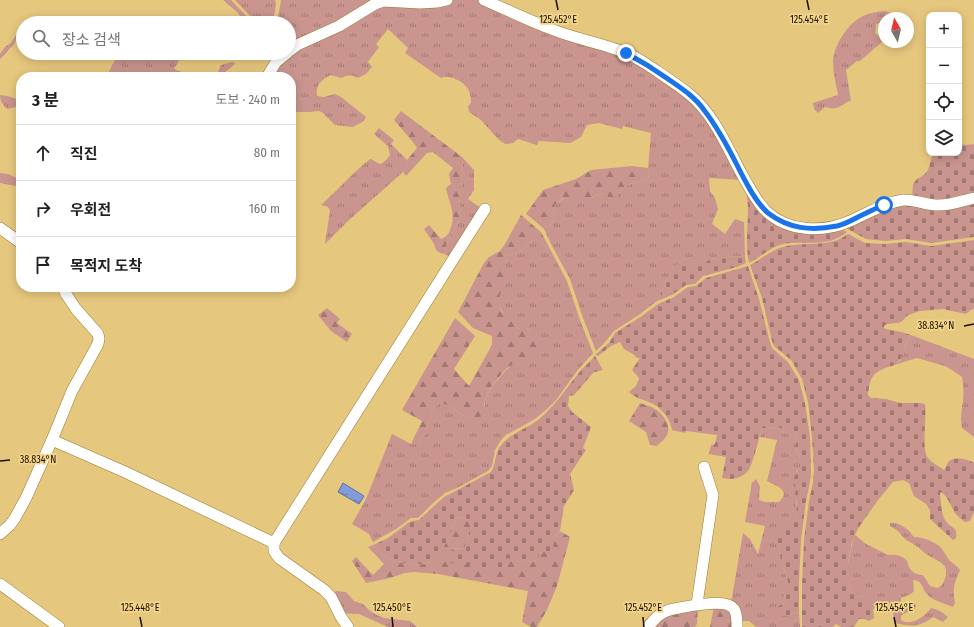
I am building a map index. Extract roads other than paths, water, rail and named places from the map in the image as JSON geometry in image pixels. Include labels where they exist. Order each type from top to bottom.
[{"type":"street","points":[[296,47],[340,26],[375,4],[383,1],[420,3],[447,0]]},
{"type":"street","points":[[484,0],[552,30],[626,53],[641,60],[684,91],[704,108],[718,129],[745,180],[767,212],[790,225],[812,229],[838,226],[884,205],[904,200],[912,200],[934,205],[947,205],[974,198]]},
{"type":"street","points":[[270,72],[278,60]]},
{"type":"street","points":[[348,627],[331,597],[279,558],[274,551],[274,543],[485,209]]},
{"type":"street","points":[[0,228],[16,239]]},
{"type":"street","points":[[0,534],[10,526],[20,510],[52,440],[72,391],[98,344],[98,334],[76,309],[65,292]]},
{"type":"street","points":[[52,440],[125,472],[274,543]]},
{"type":"street","points":[[697,604],[713,495],[704,467]]},
{"type":"street","points":[[0,584],[59,627]]},
{"type":"street","points":[[648,627],[652,621],[666,611],[697,604],[724,603],[730,605],[736,612],[737,627]]},
{"type":"water","points":[[343,483],[364,496],[359,504],[338,492]]}]
